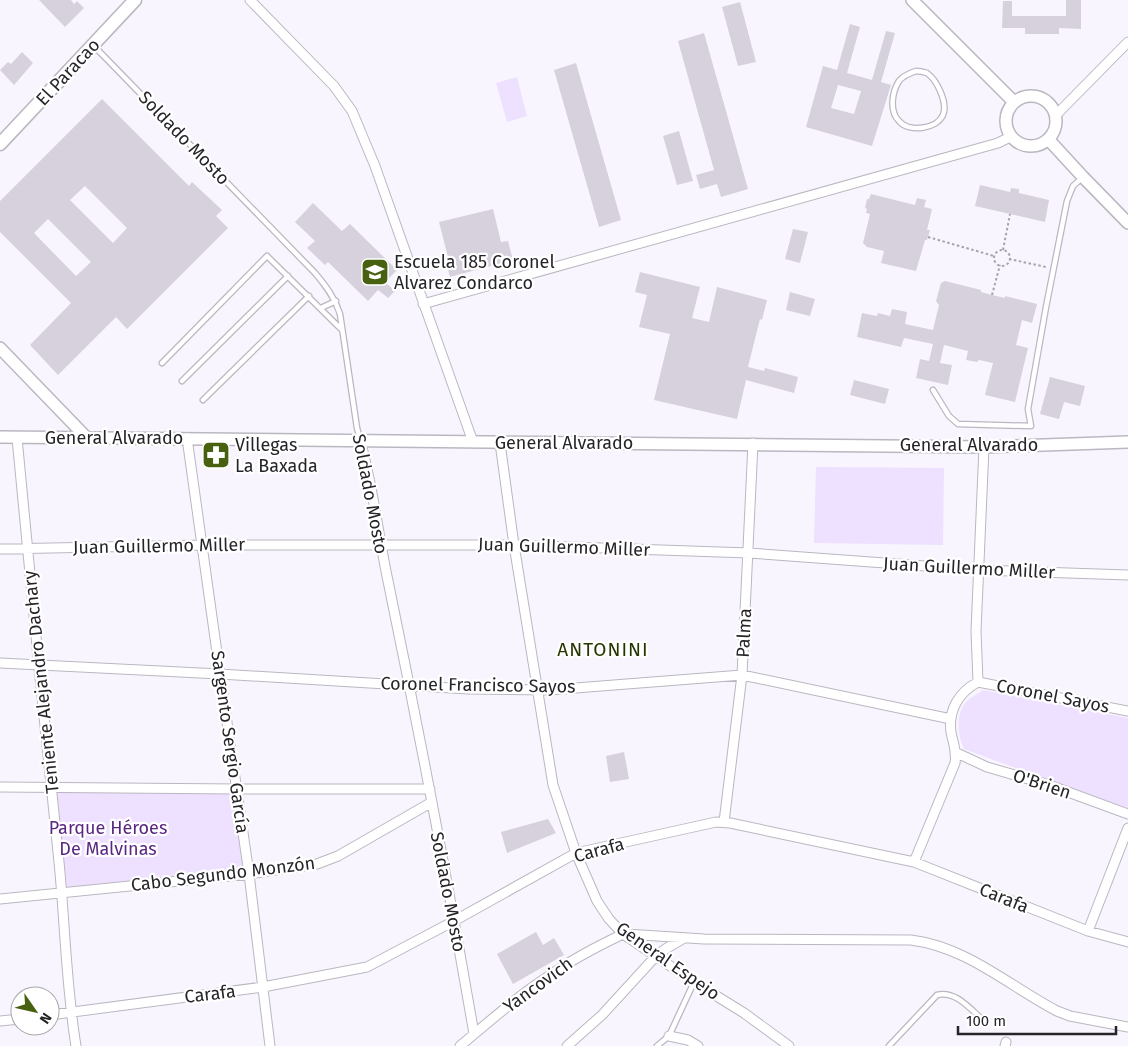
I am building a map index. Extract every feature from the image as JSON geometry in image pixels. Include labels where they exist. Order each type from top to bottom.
[{"type":"main road","name":"El Paracao","points":[[0,144],[135,0]]},
{"type":"street","points":[[250,0],[334,86],[352,111],[376,166],[473,442]]},
{"type":"street","points":[[912,0],[1014,102]]},
{"type":"street","points":[[1056,115],[1128,42]]},
{"type":"street","points":[[1030,95],[1039,96],[1046,100],[1056,115],[1056,128],[1042,144],[1034,146],[1018,142],[1012,136],[1006,123],[1007,115],[1014,102],[1030,95]]},
{"type":"street","points":[[423,304],[998,143],[1012,136]]},
{"type":"street","points":[[1048,139],[1083,178],[1128,223]]},
{"type":"street","points":[[0,348],[86,437]]},
{"type":"street","name":"General Alvarado","points":[[0,437],[500,443],[753,443],[984,447],[1128,442]]},
{"type":"street","name":"Teniente Alejandro Dachary","points":[[17,438],[62,894],[70,1012],[76,1046]]},
{"type":"street","name":"Sargento Sergio García","points":[[188,438],[249,874],[270,1046]]},
{"type":"street","name":"Soldado Mosto","points":[[360,440],[365,456],[380,544],[430,789],[474,1034]]},
{"type":"street","name":"General Espejo","points":[[500,443],[514,545],[553,785],[576,853],[598,901],[623,934],[694,982],[744,1012],[789,1046]]},
{"type":"street","name":"Palma","points":[[724,822],[742,675],[753,443]]},
{"type":"street","points":[[914,862],[955,763],[957,753],[951,731],[954,705],[969,687],[978,682],[976,631],[984,447]]},
{"type":"street","name":"Juan Guillermo Miller","points":[[0,549],[380,544],[514,545],[749,553],[980,570],[1128,575]]},
{"type":"street","name":"Coronel Francisco Sayos","points":[[0,663],[468,689],[538,690],[742,675],[951,719]]},
{"type":"street","name":"Coronel Sayos","points":[[978,682],[1128,711]]},
{"type":"street","name":"O'Brien","points":[[957,753],[987,766],[1049,785],[1128,814]]},
{"type":"street","points":[[0,787],[430,789]]},
{"type":"street","name":"Cabo Segundo Monzón","points":[[0,899],[249,874],[328,861],[432,802]]},
{"type":"street","name":"Carafa","points":[[60,1013],[263,987],[367,966],[454,921],[576,853],[716,822],[724,822],[914,862],[1088,931],[1128,942]]},
{"type":"street","points":[[1088,931],[1128,828]]},
{"type":"street","points":[[623,934],[684,938],[911,940],[926,942],[948,948],[968,958],[1057,1011],[1070,1016],[1128,1027]]},
{"type":"street","name":"Yancovich","points":[[460,1046],[550,974],[582,954],[623,934]]},
{"type":"street","points":[[568,1046],[602,1015],[656,956],[684,938]]},
{"type":"street","points":[[669,1036],[688,1040],[698,1046]]},
{"type":"lane","name":"Soldado Mosto","points":[[93,46],[315,273],[336,301],[343,330],[360,440]]},
{"type":"lane","points":[[916,71],[927,73],[944,100],[945,108],[939,121],[930,126],[919,128],[906,126],[899,122],[892,104],[899,81],[907,74],[916,71]]},
{"type":"lane","points":[[934,390],[949,416],[958,424],[1031,426],[1028,409],[1067,201],[1073,186],[1083,178]]},
{"type":"lane","points":[[162,363],[267,256],[343,330]]},
{"type":"lane","points":[[182,382],[288,276]]},
{"type":"lane","points":[[203,400],[309,296]]},
{"type":"lane","points":[[321,308],[336,301]]},
{"type":"lane","points":[[657,1046],[669,1036],[694,982]]},
{"type":"lane","points":[[889,1046],[937,995],[945,993],[959,999],[984,1021]]},
{"type":"path","points":[[1003,250],[1010,214]]},
{"type":"path","points":[[928,237],[994,256]]},
{"type":"path","points":[[1003,250],[1009,254],[1010,259]]},
{"type":"path","points":[[994,256],[997,252],[1003,250]]},
{"type":"path","points":[[994,256],[996,263],[1000,265]]},
{"type":"path","points":[[1010,259],[1054,269]]},
{"type":"path","points":[[1000,265],[1005,264],[1010,259]]},
{"type":"path","points":[[992,295],[1000,265]]},
{"type":"green space","points":[[517,77],[527,116],[507,122],[496,83]]},
{"type":"green space","points":[[816,467],[944,468],[943,545],[814,543]]},
{"type":"green space","points":[[983,690],[1128,718],[1128,808],[964,749],[960,737],[959,716],[964,704]]},
{"type":"green space","name":"Parque Héroes De Malvinas","points":[[51,787],[237,789],[249,874],[62,894]]},
{"type":"building","points":[[39,0],[71,0],[74,4],[77,1],[84,8],[65,27]]},
{"type":"building","points":[[1066,0],[1081,0],[1081,29],[1059,28],[1059,34],[1025,34],[1025,28],[1002,28],[1003,1],[1012,1],[1012,16],[1066,16]]},
{"type":"building","points":[[740,2],[756,62],[738,66],[722,7]]},
{"type":"building","points":[[850,24],[860,27],[847,73],[872,80],[886,31],[895,33],[881,82],[891,85],[872,146],[806,127],[823,66],[837,70]],"holes":[[[838,85],[861,91],[854,114],[831,108]]]},
{"type":"building","points":[[704,33],[748,189],[721,197],[717,184],[700,189],[696,175],[714,170],[678,41]]},
{"type":"building","points":[[22,52],[33,63],[14,85],[0,70],[8,62],[11,64]]},
{"type":"building","points":[[576,63],[621,220],[599,227],[554,70]]},
{"type":"building","points":[[102,99],[189,186],[192,182],[222,210],[216,216],[228,228],[127,329],[116,317],[58,375],[30,345],[71,303],[0,232],[0,201]],"holes":[[[85,186],[127,228],[113,243],[70,200]],[[48,219],[91,262],[76,276],[34,233]]]},
{"type":"building","points":[[679,131],[693,181],[677,185],[663,136]]},
{"type":"building","points":[[980,185],[1010,192],[1011,188],[1019,189],[1019,193],[1049,200],[1045,222],[975,206]]},
{"type":"building","points":[[871,194],[915,205],[917,198],[926,200],[924,207],[932,209],[927,230],[930,230],[927,240],[925,240],[916,271],[881,263],[884,251],[867,247],[863,243],[870,214],[866,213],[867,209],[865,208],[867,199],[869,199]]},
{"type":"building","points":[[313,203],[342,231],[350,224],[397,270],[385,282],[395,291],[388,298],[378,290],[368,301],[328,262],[325,265],[307,248],[315,241],[295,222]]},
{"type":"building","points":[[493,209],[501,242],[508,241],[513,260],[450,277],[445,258],[448,257],[439,222]]},
{"type":"building","points":[[793,229],[808,232],[800,263],[785,259]]},
{"type":"building","points":[[640,272],[700,287],[692,318],[709,322],[717,287],[767,300],[762,320],[760,319],[748,367],[764,371],[765,368],[798,377],[794,393],[746,380],[737,419],[654,400],[670,334],[639,327],[647,295],[635,292]]},
{"type":"building","points":[[945,281],[981,290],[981,292],[992,295],[1005,298],[1005,296],[1037,304],[1032,323],[1022,320],[1016,345],[1028,348],[1015,402],[985,395],[993,363],[966,360],[968,351],[944,345],[940,363],[952,365],[948,385],[916,378],[920,359],[929,361],[933,344],[904,338],[901,347],[857,337],[862,313],[877,316],[878,313],[890,316],[892,309],[907,312],[905,324],[933,330],[939,305],[936,301],[941,283]]},
{"type":"building","points":[[790,292],[815,299],[810,316],[786,310]]},
{"type":"building","points":[[1050,377],[1085,386],[1080,406],[1064,402],[1059,419],[1040,414]]},
{"type":"building","points":[[854,380],[889,389],[885,404],[850,395]]},
{"type":"building","points":[[624,752],[629,779],[610,782],[606,756]]},
{"type":"building","points":[[548,819],[556,833],[507,853],[501,832]]},
{"type":"building","points":[[536,932],[543,945],[554,938],[564,955],[513,984],[497,954]]},
{"type":"place","name":"Escuela 185 Coronel Alvarez Condarco","points":[[375,272]]},
{"type":"place","name":"Villegas La Baxada","points":[[216,455]]},
{"type":"district","name":"ANTONINI","points":[[603,649]]}]
